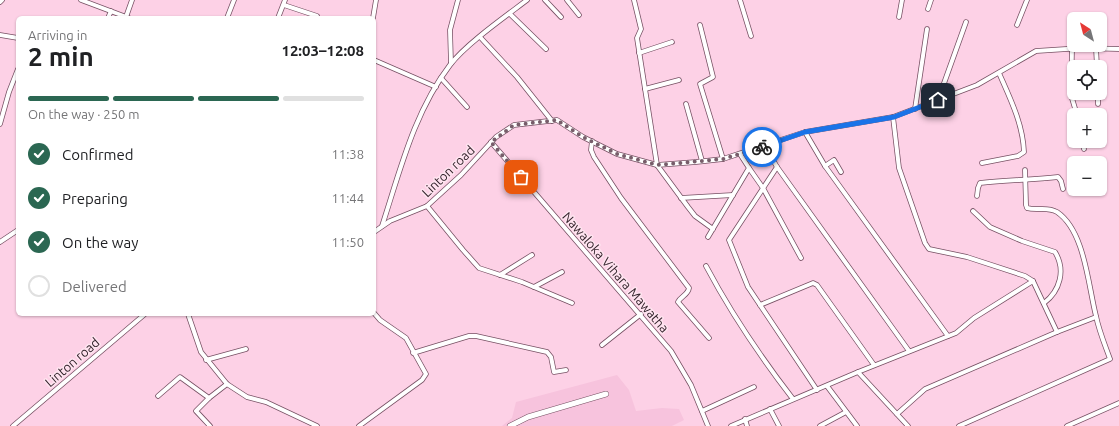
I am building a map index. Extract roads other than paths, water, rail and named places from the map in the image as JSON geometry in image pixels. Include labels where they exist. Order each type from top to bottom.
[{"type":"street","points":[[81,0],[125,16]]},
{"type":"street","points":[[128,16],[132,0]]},
{"type":"street","points":[[228,16],[234,0]]},
{"type":"street","points":[[373,16],[376,0]]},
{"type":"street","points":[[451,63],[450,30],[458,0]]},
{"type":"street","points":[[382,227],[410,138],[441,78],[451,63],[480,37],[527,0]]},
{"type":"street","points":[[545,0],[561,17]]},
{"type":"street","points":[[567,0],[579,15]]},
{"type":"street","points":[[634,0],[641,29],[637,38],[657,165],[695,216],[713,229]]},
{"type":"street","points":[[740,0],[751,36]]},
{"type":"street","points":[[899,18],[902,0]]},
{"type":"street","points":[[928,8],[931,0]]},
{"type":"street","points":[[1017,25],[1027,0]]},
{"type":"street","points":[[279,16],[285,2],[316,16]]},
{"type":"street","points":[[109,16],[111,11]]},
{"type":"street","points":[[510,14],[546,49]]},
{"type":"street","points":[[938,100],[966,22]]},
{"type":"street","points":[[700,25],[713,77],[700,84],[723,159]]},
{"type":"street","points":[[915,109],[927,29]]},
{"type":"street","points":[[0,35],[16,38]]},
{"type":"street","points":[[480,37],[517,77],[552,121],[557,120],[617,154],[657,165],[723,159],[805,132],[894,117],[977,85],[1036,52],[1067,49]]},
{"type":"street","points":[[639,53],[672,42]]},
{"type":"street","points":[[1107,48],[1119,49]]},
{"type":"street","points":[[1072,52],[1071,95],[1075,108]]},
{"type":"street","points":[[376,61],[436,87]]},
{"type":"street","points":[[982,163],[1018,156],[1024,152],[1015,108],[999,73]]},
{"type":"street","points":[[0,124],[9,92],[16,74]]},
{"type":"street","points":[[441,78],[466,107]]},
{"type":"street","points":[[645,89],[680,80]]},
{"type":"street","points":[[686,104],[702,162]]},
{"type":"street","points":[[894,117],[900,168],[925,243],[929,250],[967,257],[1025,276],[1033,281],[1056,332]]},
{"type":"street","name":"Linton road","points":[[376,231],[399,217],[428,206],[461,175],[491,142],[514,125],[552,121]]},
{"type":"street","points":[[805,132],[825,166],[948,336]]},
{"type":"street","points":[[592,141],[591,150],[594,157],[621,198],[690,288],[678,302],[709,338]]},
{"type":"street","name":"Nawaloka Vihara Mawatha","points":[[491,142],[641,314],[671,351],[691,385],[708,426]]},
{"type":"street","points":[[765,146],[776,167],[909,351]]},
{"type":"street","points":[[740,154],[763,188],[801,258]]},
{"type":"street","points":[[825,166],[834,160],[840,172]]},
{"type":"street","points":[[776,167],[729,240],[748,287],[816,390]]},
{"type":"street","points":[[708,237],[749,168]]},
{"type":"street","points":[[959,426],[1110,359],[1096,317],[1081,251],[1076,238],[1063,218],[1057,212],[1045,208],[1027,208],[1025,196],[1025,170]]},
{"type":"street","points":[[977,196],[980,183],[1026,181],[1058,177],[1061,180],[1063,189]]},
{"type":"street","points":[[681,198],[733,195]]},
{"type":"street","points":[[428,206],[479,268],[534,287],[572,304]]},
{"type":"street","points":[[973,211],[990,227],[1022,241],[1055,252],[1060,260],[1061,269],[1057,290],[1044,303]]},
{"type":"street","points":[[0,242],[16,231]]},
{"type":"street","points":[[500,275],[532,255]]},
{"type":"street","points":[[706,266],[728,308],[762,358],[793,399]]},
{"type":"street","points":[[534,287],[562,272]]},
{"type":"street","points":[[731,426],[874,365],[956,333],[974,318],[1033,281]]},
{"type":"street","points":[[760,305],[813,283],[818,284],[874,365]]},
{"type":"street","points":[[602,346],[641,314]]},
{"type":"street","points":[[359,426],[375,412],[422,380],[426,374],[406,338],[380,320],[376,315]]},
{"type":"street","name":"Linton road","points":[[13,426],[143,316]]},
{"type":"street","points":[[189,316],[200,352],[227,384],[247,397],[266,402],[315,423],[317,426]]},
{"type":"street","points":[[896,414],[925,389],[1056,332],[1096,317]]},
{"type":"street","points":[[413,353],[469,336],[476,336],[547,352],[552,358],[554,372],[566,370]]},
{"type":"street","points":[[206,360],[246,349]]},
{"type":"street","points":[[858,372],[908,426]]},
{"type":"street","points":[[158,396],[180,377],[209,398]]},
{"type":"street","points":[[210,426],[196,411],[209,398],[227,384]]},
{"type":"street","points":[[826,386],[856,426]]},
{"type":"street","points":[[702,411],[754,387]]},
{"type":"street","points":[[510,426],[528,417],[606,394]]},
{"type":"street","points":[[1067,426],[1119,403]]},
{"type":"street","points":[[770,409],[779,426]]},
{"type":"street","points":[[820,426],[846,412]]},
{"type":"street","points":[[745,419],[747,426]]}]
